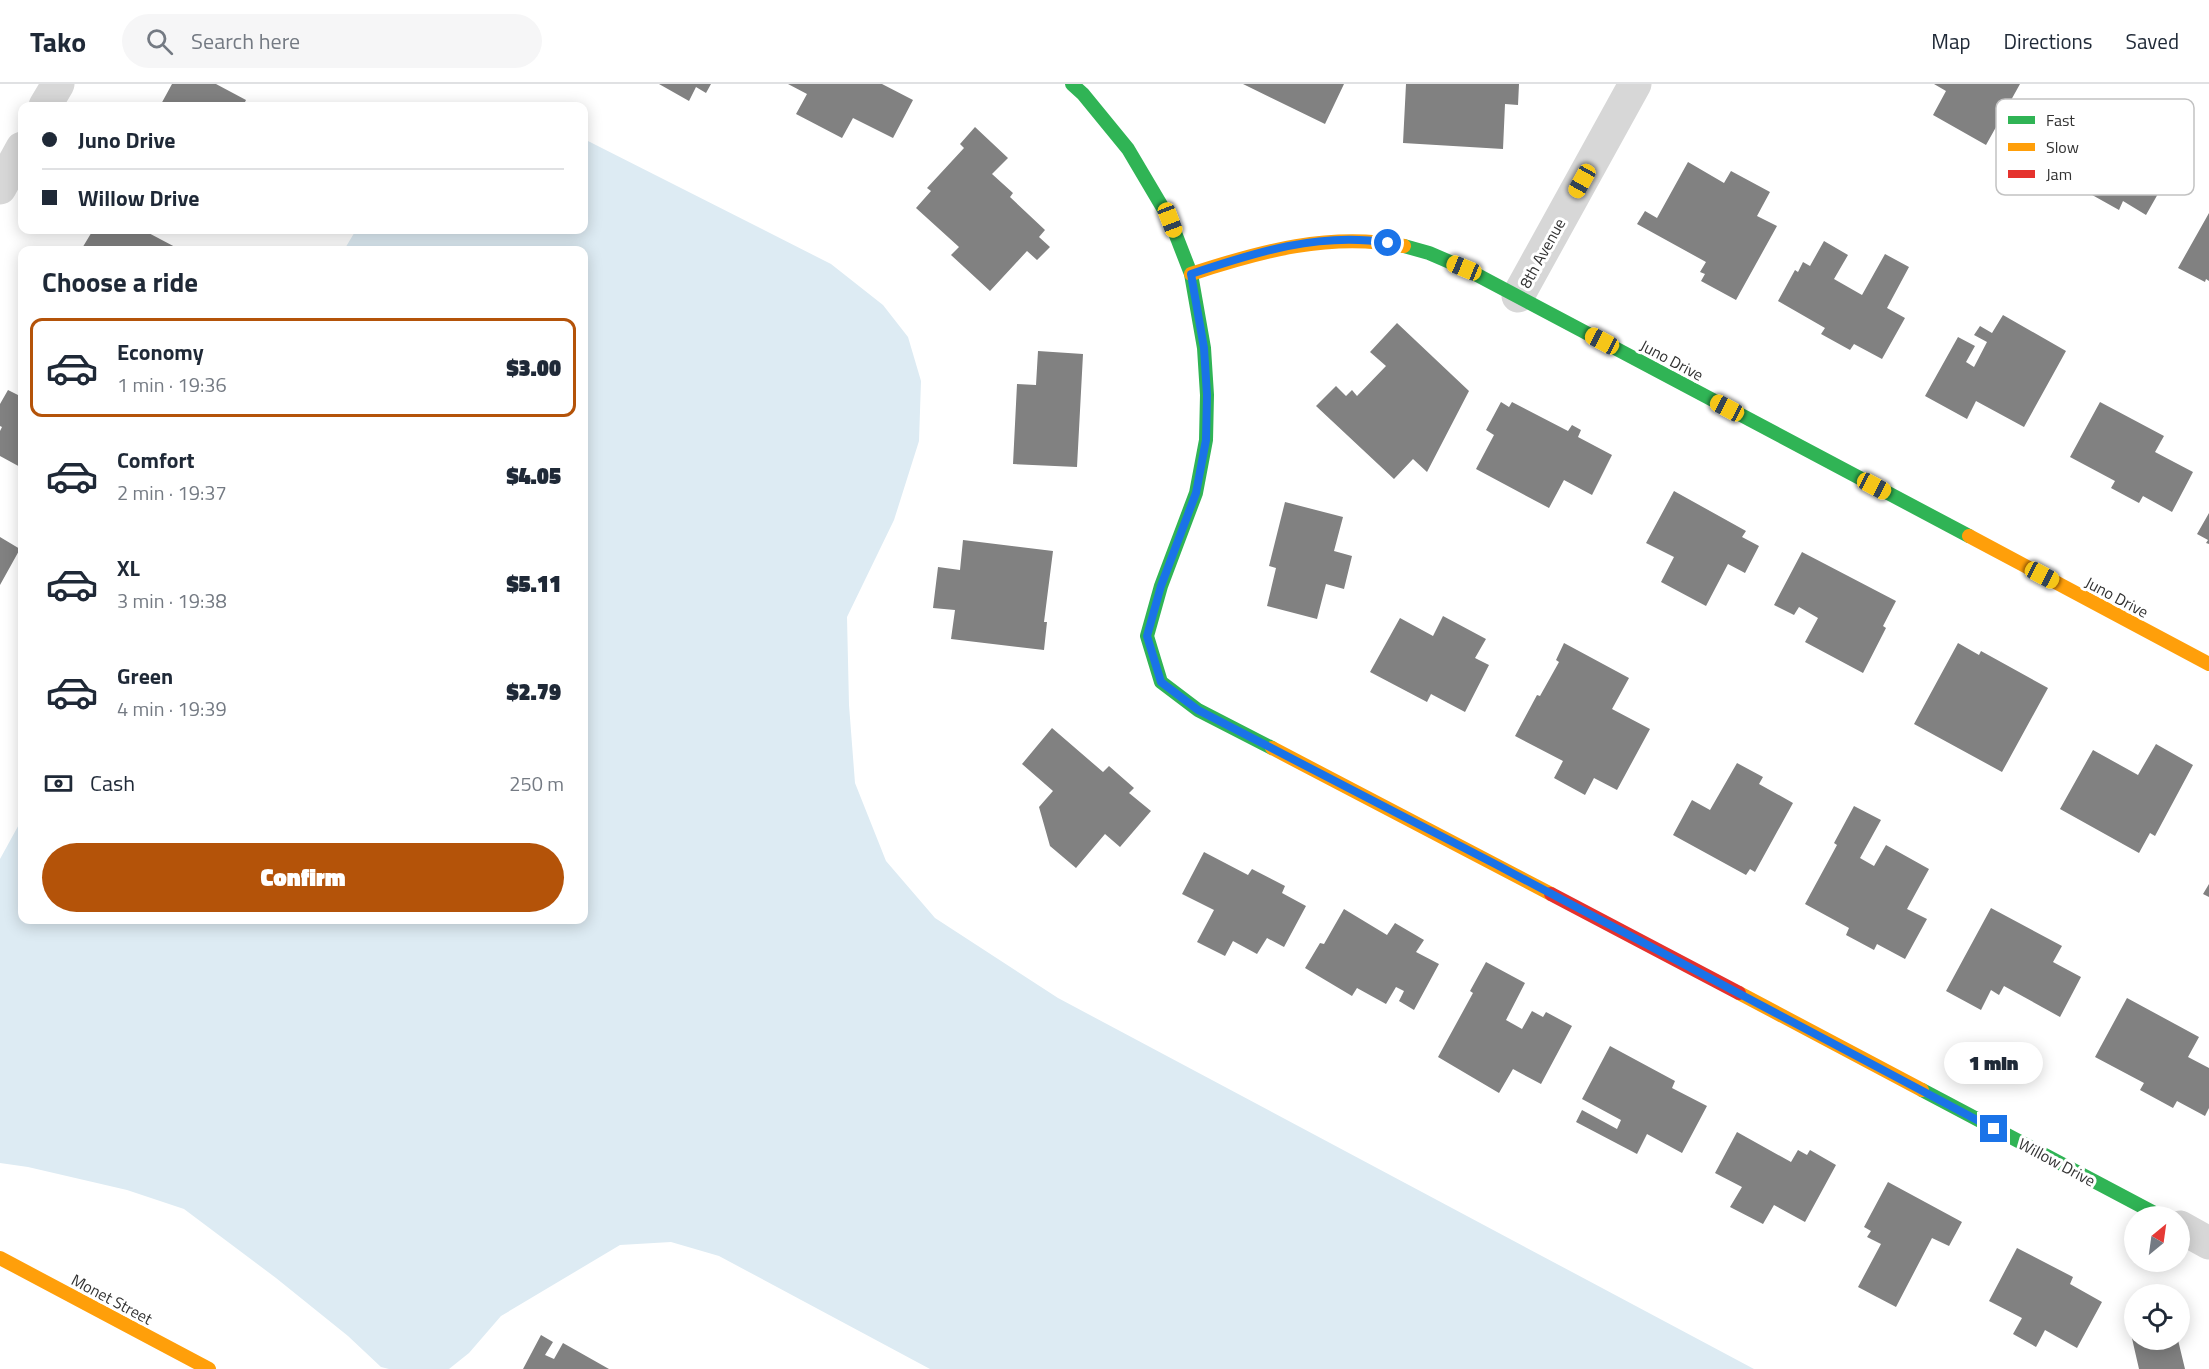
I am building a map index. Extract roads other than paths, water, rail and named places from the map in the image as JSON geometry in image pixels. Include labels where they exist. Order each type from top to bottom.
[{"type":"street","points":[[47,102],[58,84]]},
{"type":"street","name":"Willow Drive","points":[[1072,84],[1083,94],[1128,149],[1170,220],[1191,274],[1204,348],[1207,395],[1206,440],[1196,493],[1161,586],[1147,636],[1161,682],[1198,710],[1497,865],[2141,1206]]},
{"type":"street","name":"8th Avenue","points":[[1518,297],[1635,84]]},
{"type":"street","points":[[0,188],[18,155]]},
{"type":"street","name":"Juno Drive","points":[[1191,274],[1281,247],[1326,240],[1371,240],[1419,249],[1464,268],[2209,664]]},
{"type":"street","points":[[2190,1233],[2209,1243]]},
{"type":"street","name":"Monet Street","points":[[0,1258],[209,1369]]}]
